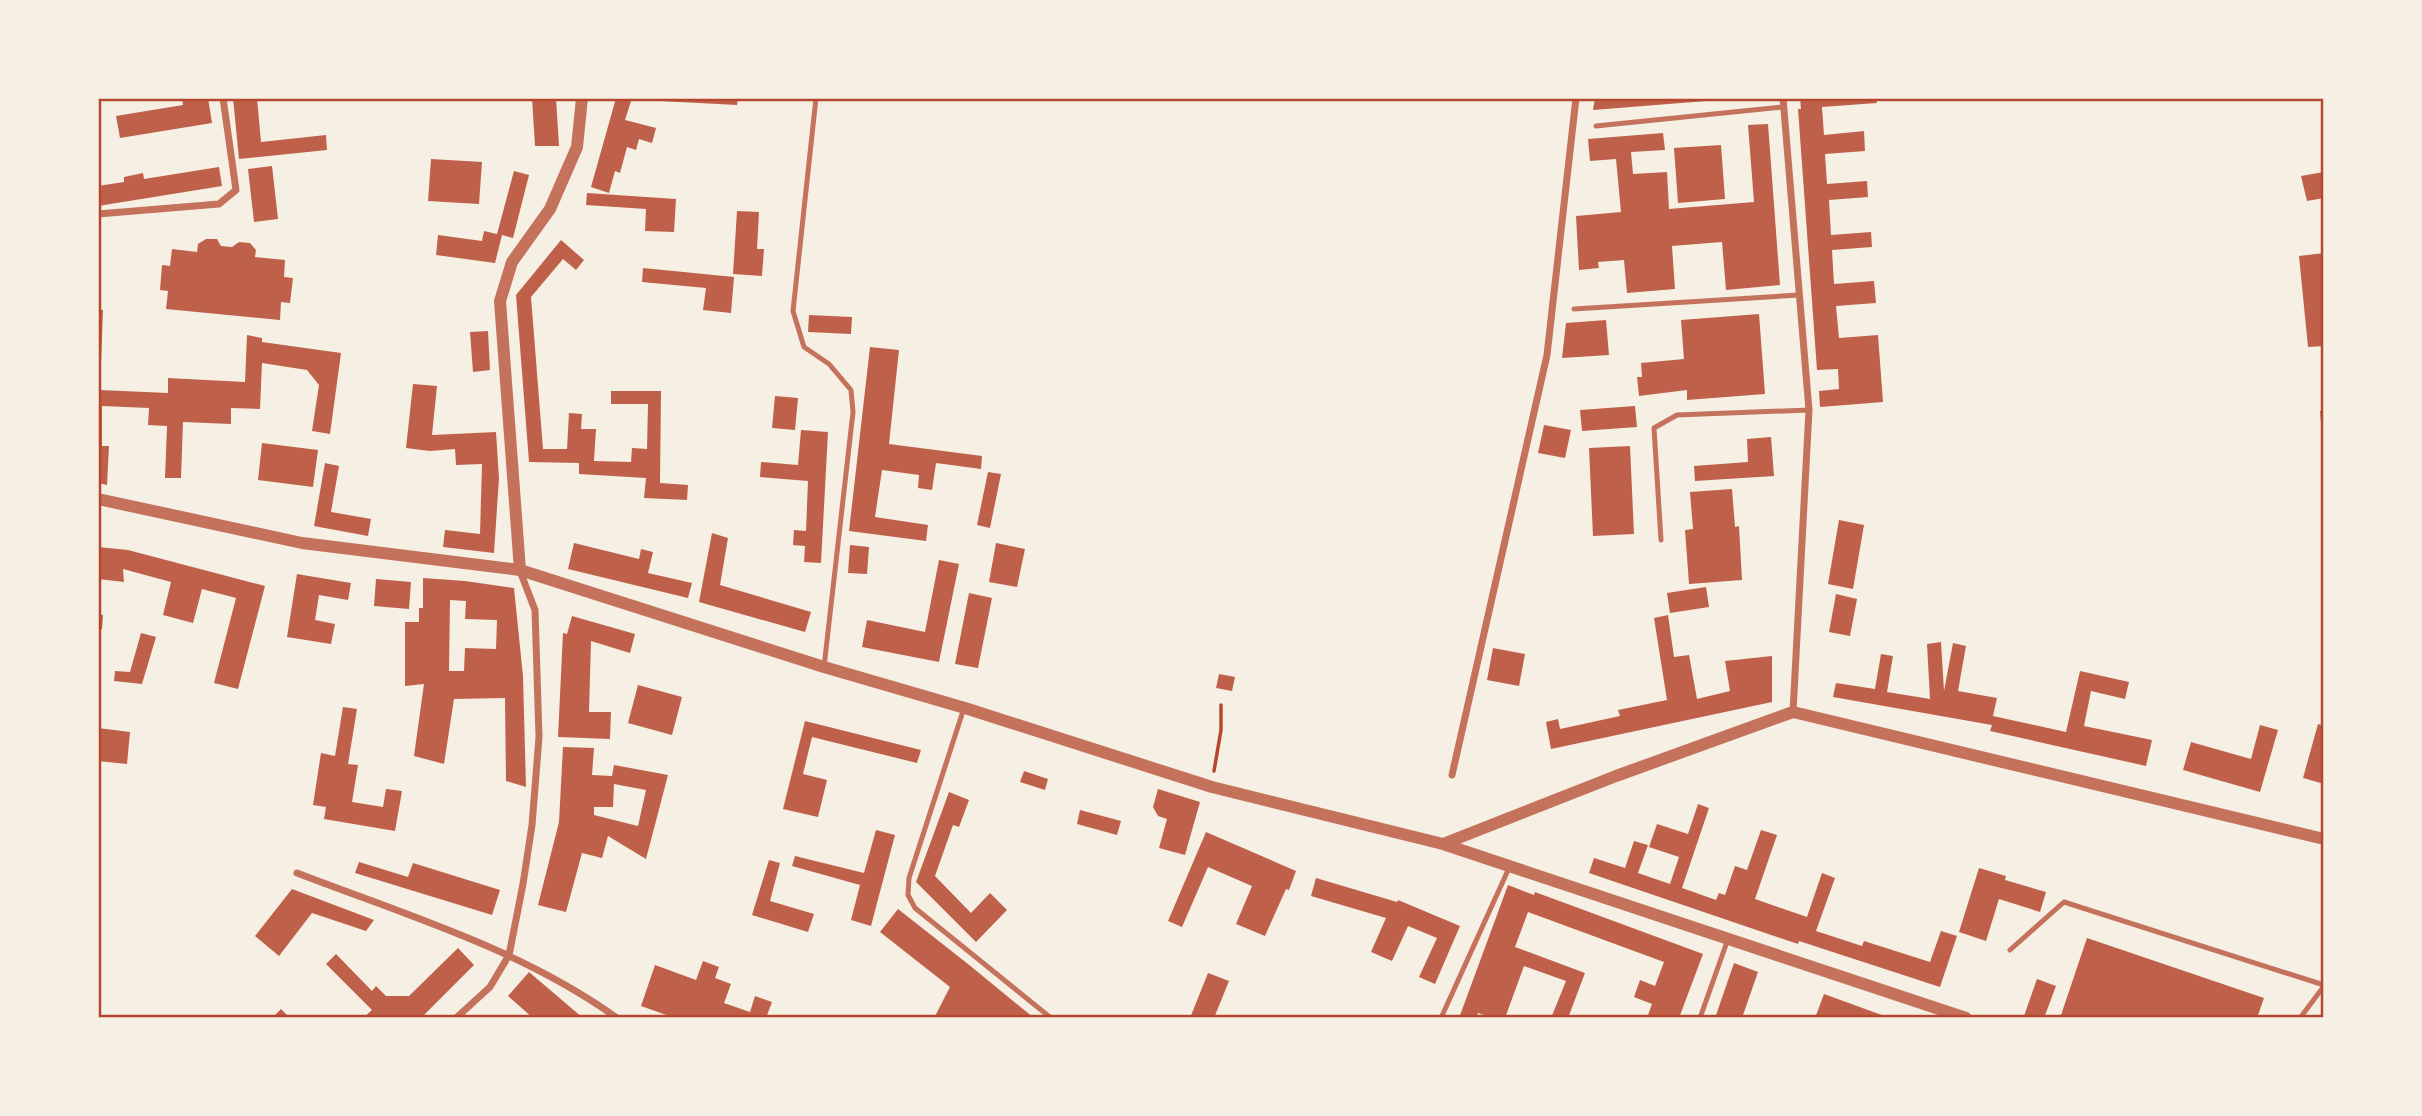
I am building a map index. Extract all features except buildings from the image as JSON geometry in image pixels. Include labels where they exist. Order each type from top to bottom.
[{"type":"street","points":[[98,214],[219,204],[236,190],[223,98]]},
{"type":"street","points":[[456,1018],[489,987],[509,954],[530,837],[539,737],[535,610],[520,570],[500,301],[512,261],[550,209],[578,147],[582,98]]},
{"type":"street","points":[[1452,775],[1547,355],[1576,98]]},
{"type":"street","points":[[1783,98],[1809,410],[1793,712]]},
{"type":"street","points":[[98,499],[302,543],[520,570],[1212,787],[1443,844],[1511,865],[1948,1015],[1966,1018]]},
{"type":"street","points":[[1443,844],[1616,776],[1793,712],[2324,839]]},
{"type":"street","points":[[297,873],[509,954],[587,997],[617,1018]]},
{"type":"lane","points":[[816,98],[793,311],[804,346],[828,364],[851,390],[853,412],[824,667]]},
{"type":"lane","points":[[1596,126],[1783,107]]},
{"type":"lane","points":[[1574,309],[1799,295]]},
{"type":"lane","points":[[1661,540],[1654,428],[1676,415],[1809,410]]},
{"type":"lane","points":[[965,708],[909,878],[908,895],[915,908],[1051,1018]]},
{"type":"lane","points":[[1440,1018],[1511,865]]},
{"type":"lane","points":[[2010,950],[2064,902],[2324,986],[2300,1018]]},
{"type":"lane","points":[[1700,1018],[1728,939]]},
{"type":"path","points":[[1212,787],[1221,730],[1221,705]]}]
